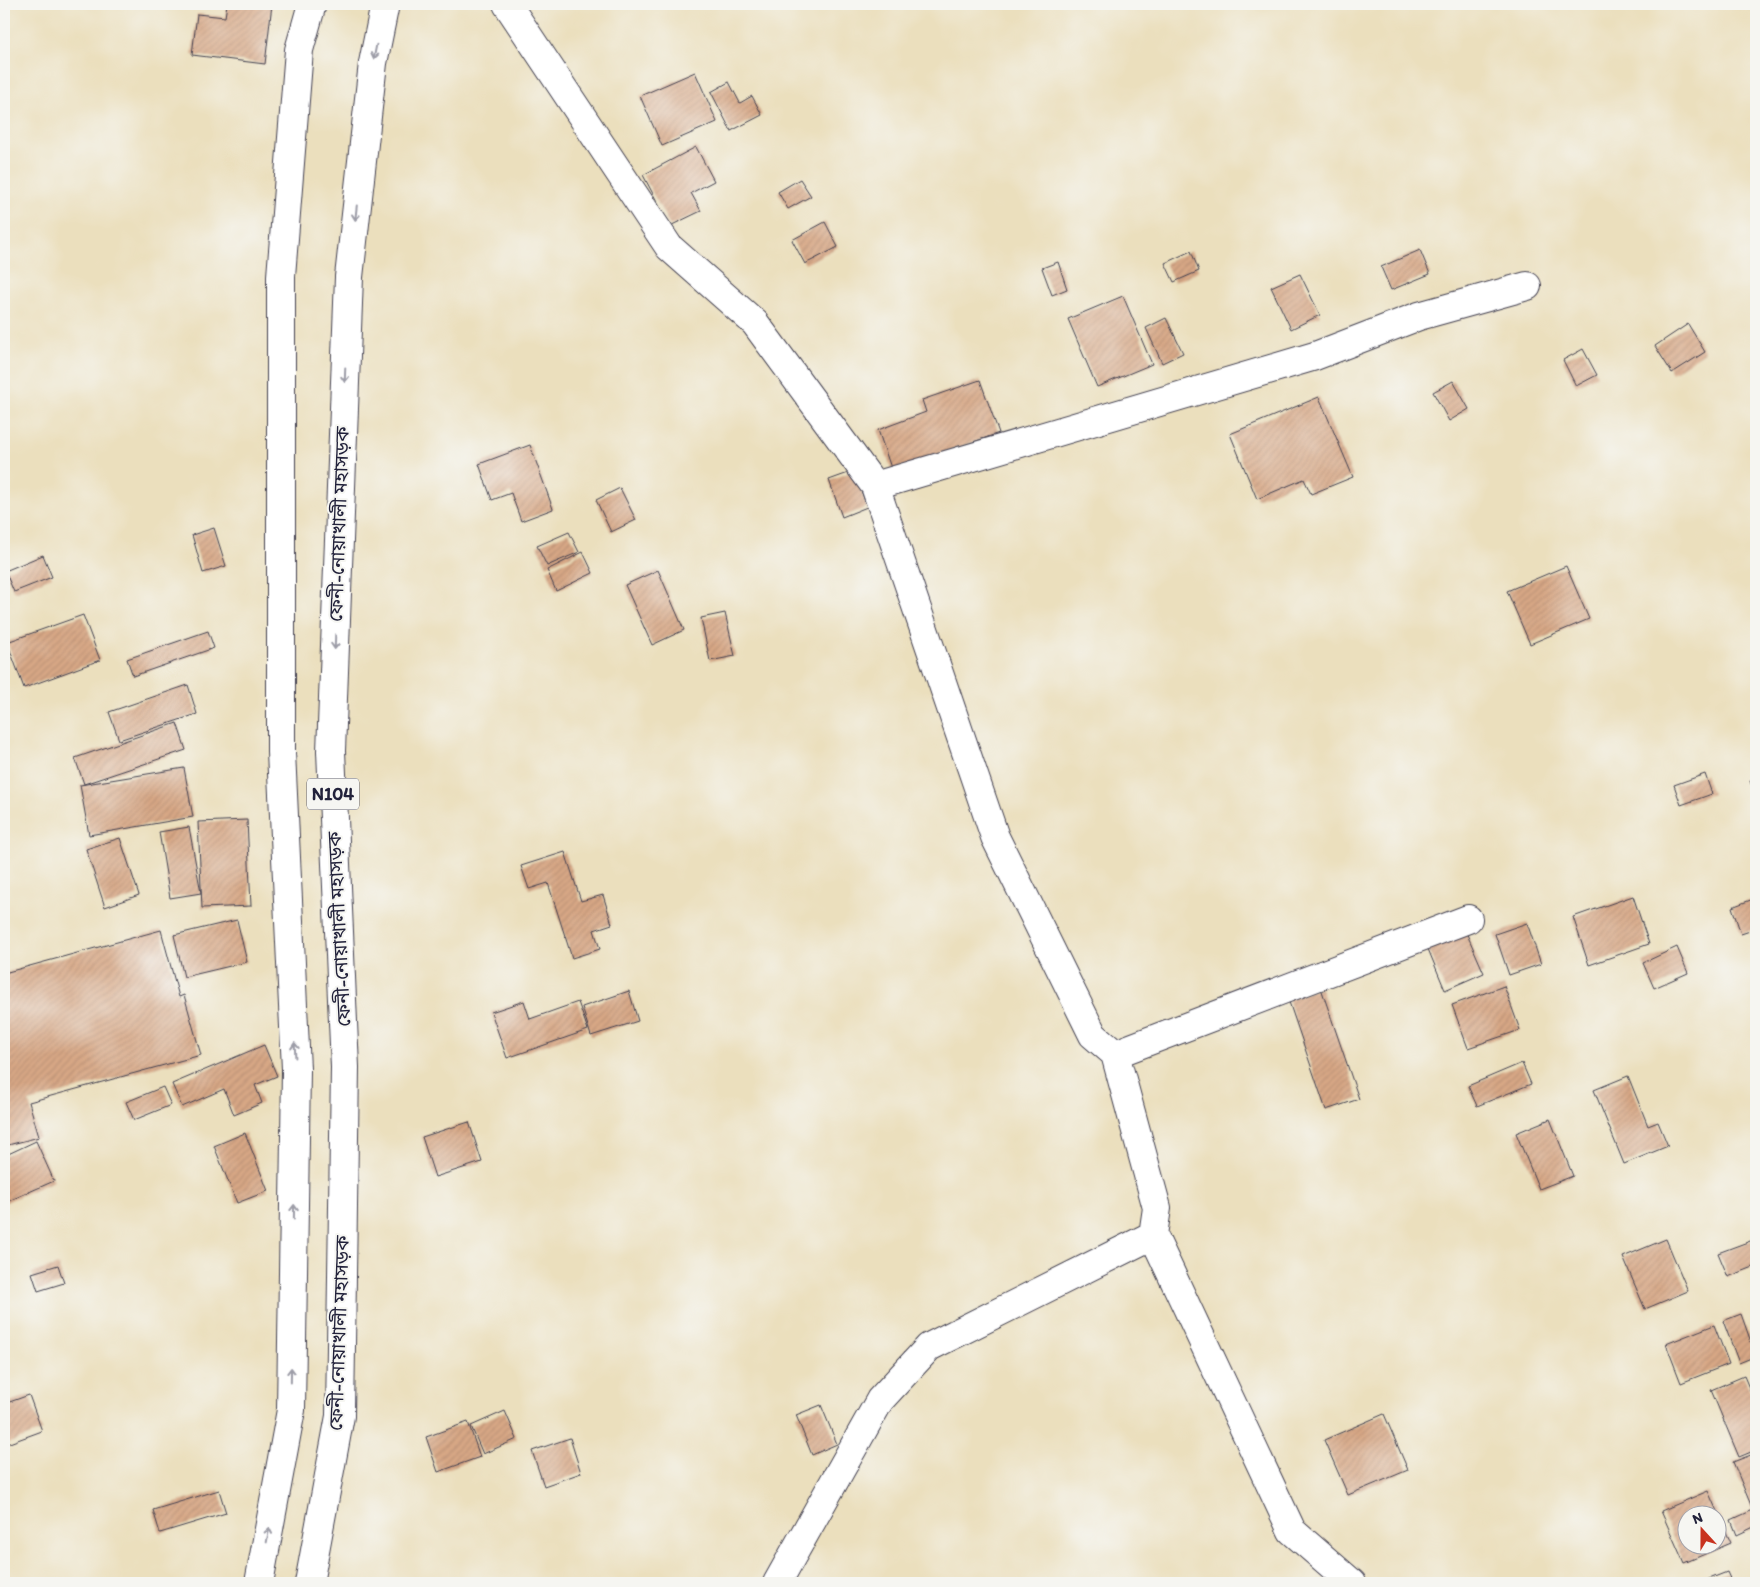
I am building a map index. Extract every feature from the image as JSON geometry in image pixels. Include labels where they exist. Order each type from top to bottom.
[{"type":"main road","name":"N104","points":[[259,1583],[291,1410],[296,1069],[281,752],[281,276],[299,50],[312,4]]},
{"type":"main road","name":"ফেনী-নোয়াখালী মহাসড়ক","points":[[309,1583],[340,1416],[346,1068],[331,751],[349,277],[373,63],[384,4]]},
{"type":"main road","points":[[507,4],[669,247],[755,323],[875,486],[995,837],[1093,1034],[1115,1054],[1158,1208],[1153,1235],[1292,1531],[1352,1583]]},
{"type":"main road","points":[[875,486],[1315,356],[1419,316],[1527,286]]},
{"type":"main road","points":[[1115,1054],[1468,919]]},
{"type":"main road","points":[[777,1583],[880,1400],[929,1347],[1153,1235]]},
{"type":"building","points":[[227,4],[272,4],[265,64],[192,55],[197,14],[225,17]]},
{"type":"building","points":[[695,72],[717,122],[662,146],[640,96]]},
{"type":"building","points":[[729,82],[740,103],[752,96],[762,115],[731,131],[711,92]]},
{"type":"building","points":[[696,147],[714,181],[691,193],[701,211],[670,226],[643,175]]},
{"type":"building","points":[[800,179],[811,196],[788,209],[778,192]]},
{"type":"building","points":[[825,222],[838,247],[805,264],[792,240]]},
{"type":"building","points":[[1420,250],[1430,274],[1391,290],[1381,267]]},
{"type":"building","points":[[1191,251],[1199,271],[1174,282],[1165,263]]},
{"type":"building","points":[[1058,262],[1067,289],[1052,295],[1042,268]]},
{"type":"building","points":[[1300,274],[1320,315],[1291,329],[1271,287]]},
{"type":"building","points":[[1123,296],[1152,364],[1097,387],[1068,319]]},
{"type":"building","points":[[1166,318],[1183,353],[1162,363],[1146,328]]},
{"type":"building","points":[[1688,324],[1705,352],[1672,373],[1655,346]]},
{"type":"building","points":[[1583,349],[1597,375],[1576,386],[1563,360]]},
{"type":"building","points":[[980,380],[999,433],[892,471],[878,430],[926,412],[922,400]]},
{"type":"building","points":[[1453,381],[1469,409],[1449,421],[1433,392]]},
{"type":"building","points":[[1319,397],[1353,477],[1311,494],[1304,479],[1257,499],[1230,434]]},
{"type":"building","points":[[530,445],[553,509],[521,521],[511,493],[492,500],[479,464]]},
{"type":"building","points":[[854,471],[867,507],[842,517],[829,480]]},
{"type":"building","points":[[620,488],[636,520],[611,532],[596,500]]},
{"type":"building","points":[[214,528],[226,566],[203,573],[192,535]]},
{"type":"building","points":[[569,532],[579,552],[547,566],[537,546]]},
{"type":"building","points":[[583,552],[593,573],[556,591],[547,570]]},
{"type":"building","points":[[43,555],[52,577],[14,592],[5,571]]},
{"type":"building","points":[[1566,566],[1589,619],[1530,644],[1507,591]]},
{"type":"building","points":[[658,570],[684,630],[652,645],[625,585]]},
{"type":"building","points":[[725,613],[735,656],[710,661],[701,618]]},
{"type":"building","points":[[83,615],[100,660],[24,688],[7,642]]},
{"type":"building","points":[[208,631],[214,648],[133,676],[127,659]]},
{"type":"building","points":[[188,685],[197,714],[119,740],[109,712]]},
{"type":"building","points":[[177,723],[186,750],[84,784],[75,758]]},
{"type":"building","points":[[184,768],[193,817],[89,835],[80,785]]},
{"type":"building","points":[[1705,774],[1712,794],[1681,805],[1674,785]]},
{"type":"building","points":[[1756,779],[1756,797],[1750,781]]},
{"type":"building","points":[[247,820],[251,906],[202,908],[198,822]]},
{"type":"building","points":[[189,827],[201,893],[170,898],[159,832]]},
{"type":"building","points":[[120,838],[139,895],[105,907],[86,849]]},
{"type":"building","points":[[565,852],[581,901],[603,895],[612,924],[594,930],[600,949],[572,958],[548,883],[529,889],[521,866]]},
{"type":"building","points":[[1633,896],[1649,944],[1589,965],[1573,917]]},
{"type":"building","points":[[1756,898],[1756,929],[1741,934],[1732,907]]},
{"type":"building","points":[[237,920],[247,962],[184,977],[174,935]]},
{"type":"building","points":[[1527,923],[1541,964],[1509,975],[1495,934]]},
{"type":"building","points":[[161,930],[179,997],[184,995],[201,1055],[29,1102],[39,1137],[4,1146],[4,973]]},
{"type":"building","points":[[1466,932],[1484,973],[1445,990],[1428,949]]},
{"type":"building","points":[[1677,947],[1688,973],[1654,988],[1643,963]]},
{"type":"building","points":[[1504,986],[1520,1030],[1468,1048],[1452,1005]]},
{"type":"building","points":[[1321,988],[1359,1099],[1326,1110],[1288,999]]},
{"type":"building","points":[[629,991],[638,1021],[591,1036],[582,1007]]},
{"type":"building","points":[[524,1001],[530,1019],[578,1002],[588,1030],[507,1058],[491,1012]]},
{"type":"building","points":[[264,1045],[277,1076],[255,1085],[262,1103],[234,1115],[224,1089],[182,1107],[172,1084]]},
{"type":"building","points":[[1522,1063],[1531,1084],[1477,1106],[1468,1086]]},
{"type":"building","points":[[1628,1076],[1648,1126],[1658,1122],[1668,1146],[1624,1164],[1594,1090]]},
{"type":"building","points":[[163,1087],[171,1105],[134,1120],[126,1102]]},
{"type":"building","points":[[1550,1119],[1573,1176],[1539,1189],[1516,1133]]},
{"type":"building","points":[[469,1122],[482,1162],[435,1177],[422,1137]]},
{"type":"building","points":[[245,1133],[268,1191],[237,1203],[214,1146]]},
{"type":"building","points":[[36,1141],[54,1181],[4,1203],[4,1156]]},
{"type":"building","points":[[1666,1239],[1688,1291],[1645,1309],[1623,1257]]},
{"type":"building","points":[[1753,1240],[1756,1249],[1756,1266],[1728,1277],[1718,1253]]},
{"type":"building","points":[[58,1265],[64,1283],[38,1291],[32,1273]]},
{"type":"building","points":[[1741,1314],[1756,1356],[1739,1363],[1723,1321]]},
{"type":"building","points":[[1714,1325],[1729,1364],[1681,1383],[1666,1344]]},
{"type":"building","points":[[1744,1376],[1754,1400],[1756,1400],[1756,1450],[1739,1457],[1711,1390]]},
{"type":"building","points":[[29,1395],[42,1431],[4,1445],[4,1404]]},
{"type":"building","points":[[821,1405],[837,1444],[812,1455],[796,1415]]},
{"type":"building","points":[[505,1411],[517,1439],[483,1454],[471,1426]]},
{"type":"building","points":[[1384,1414],[1408,1470],[1348,1495],[1324,1440]]},
{"type":"building","points":[[468,1422],[480,1457],[438,1472],[426,1437]]},
{"type":"building","points":[[570,1438],[581,1473],[544,1486],[532,1451]]},
{"type":"building","points":[[1756,1453],[1756,1526],[1737,1535],[1731,1520],[1753,1510],[1733,1462]]},
{"type":"building","points":[[219,1490],[226,1513],[160,1533],[153,1510]]},
{"type":"building","points":[[1708,1491],[1714,1504],[1678,1504],[1678,1549],[1661,1511]]},
{"type":"building","points":[[1680,1554],[1705,1554],[1684,1563]]},
{"type":"building","points":[[1727,1572],[1732,1583],[1699,1583]]}]
